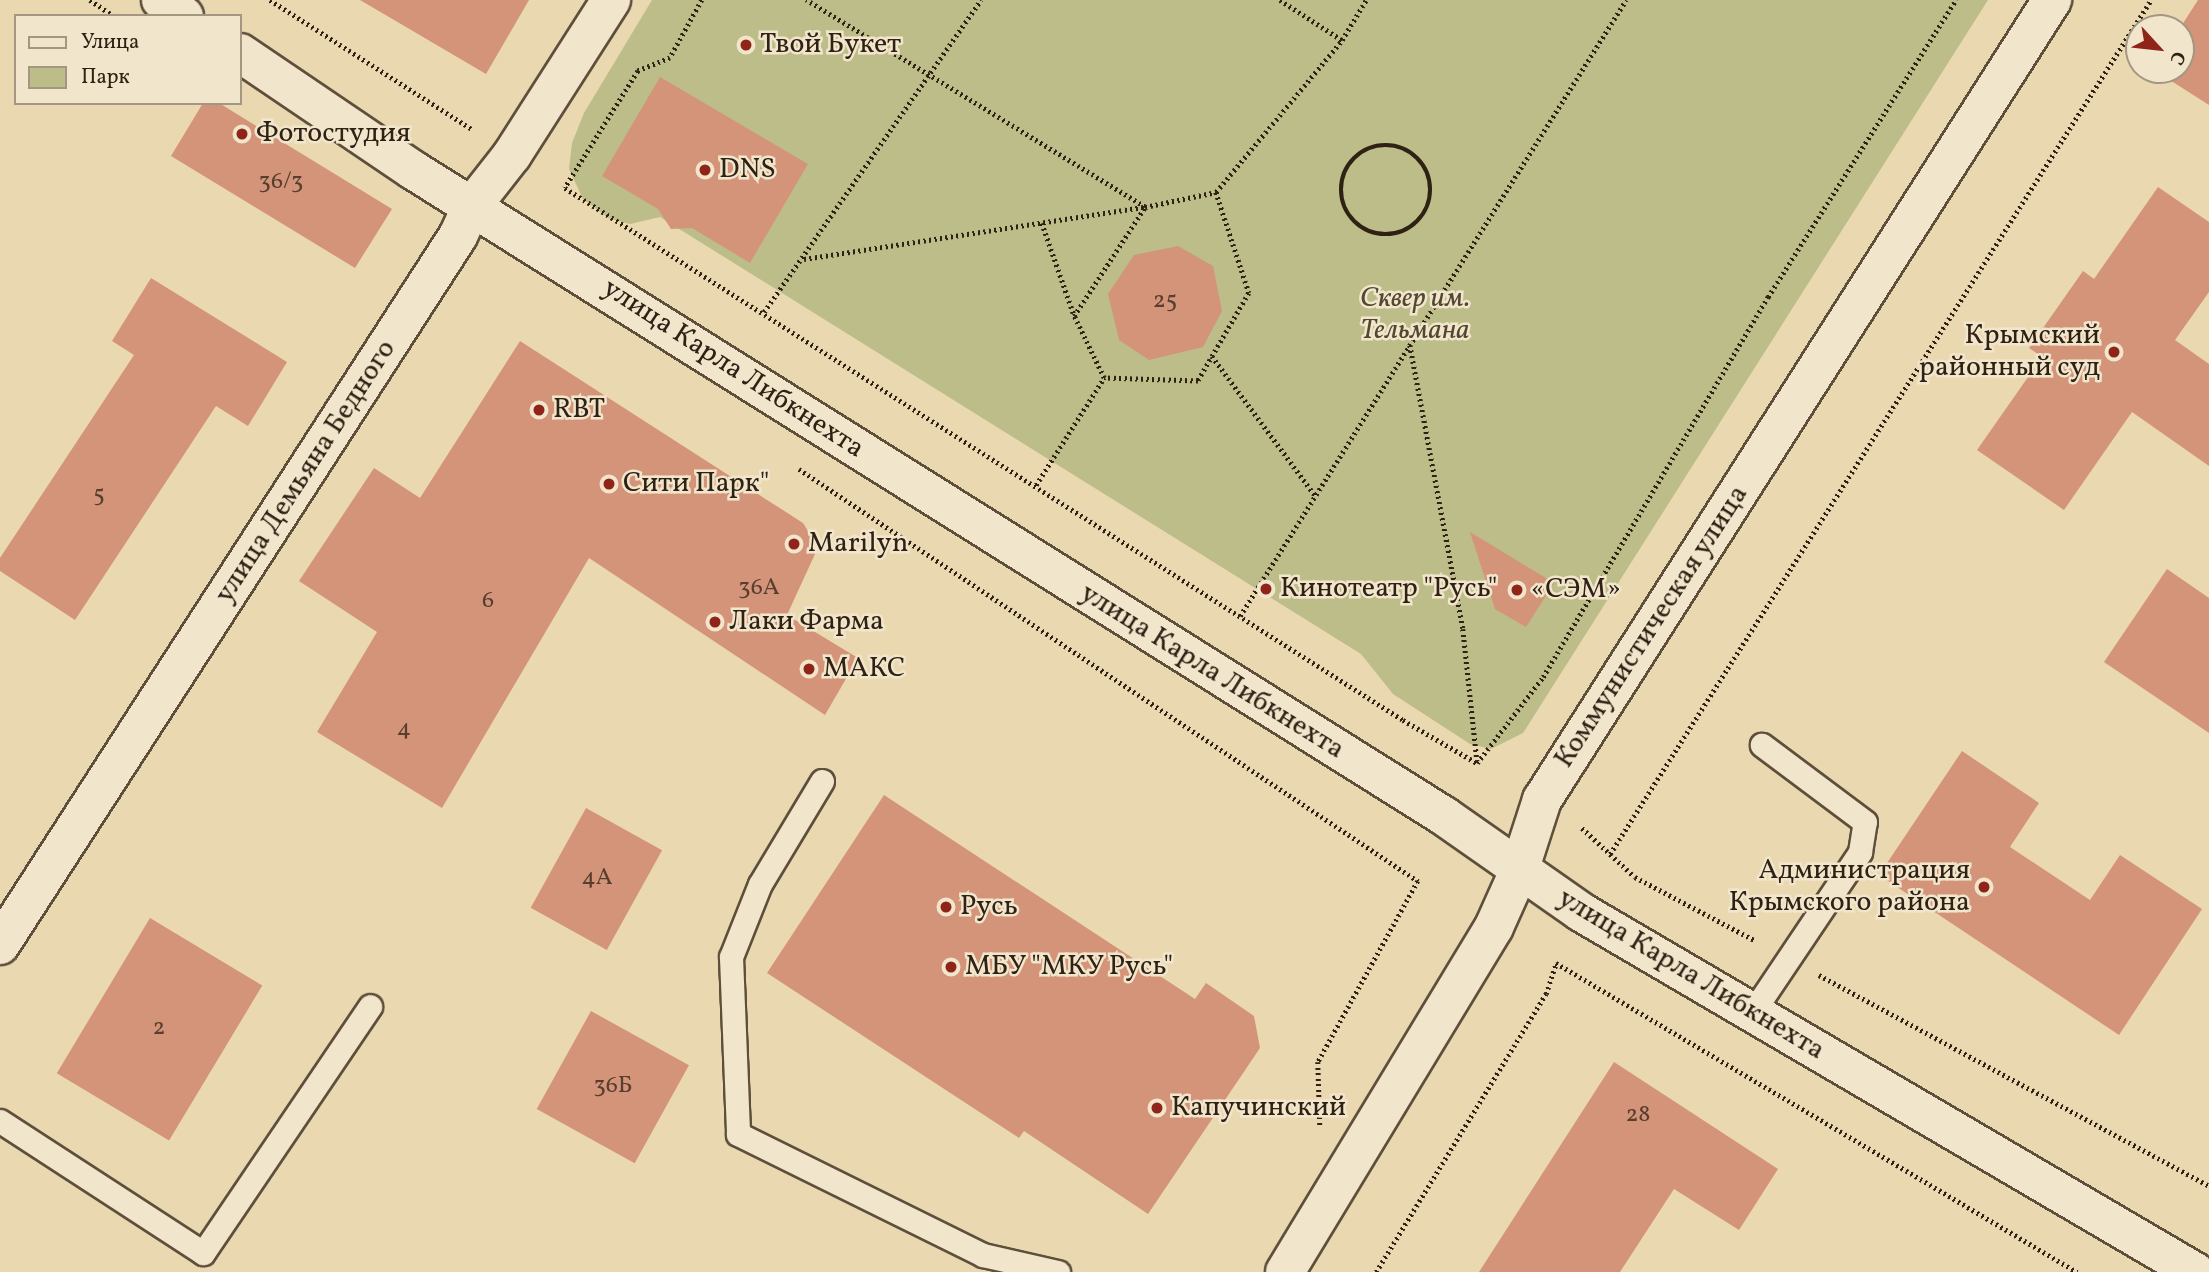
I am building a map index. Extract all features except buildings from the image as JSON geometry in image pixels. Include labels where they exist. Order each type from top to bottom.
[{"type":"main road","points":[[161,0],[181,14]]},
{"type":"main road","name":"улица Демьяна Бедного","points":[[0,945],[458,236],[472,206],[512,155],[611,0]]},
{"type":"main road","name":"Коммунистическая улица","points":[[1285,1272],[1494,927],[1519,871],[1542,800],[2053,0]]},
{"type":"main road","name":"улица Карла Либкнехта","points":[[242,54],[472,206],[1444,816],[1519,871],[1752,1013],[2196,1272]]},
{"type":"lane","points":[[1752,1013],[1860,852],[1865,822],[1762,745]]},
{"type":"lane","points":[[822,781],[760,884],[731,957],[738,1134],[983,1255],[1058,1272]]},
{"type":"lane","points":[[0,1121],[203,1253],[370,1006]]},
{"type":"path","points":[[90,0],[111,14]]},
{"type":"path","points":[[270,0],[472,129]]},
{"type":"path","points":[[702,0],[670,58],[638,71],[565,188],[1477,763]]},
{"type":"path","points":[[806,0],[929,79],[1145,207]]},
{"type":"path","points":[[764,312],[804,259],[981,0]]},
{"type":"path","points":[[1280,0],[1342,40]]},
{"type":"path","points":[[804,259],[1145,207],[1216,192],[1342,40],[1366,0]]},
{"type":"path","points":[[1240,616],[1626,0]]},
{"type":"path","points":[[1477,763],[1543,677],[1768,297],[1956,0]]},
{"type":"path","points":[[1610,853],[2151,0]]},
{"type":"path","points":[[1388,144],[1408,149],[1422,162],[1431,196],[1424,215],[1411,228],[1387,235],[1362,229],[1346,213],[1340,187],[1349,163],[1365,149],[1388,144]]},
{"type":"path","points":[[1104,378],[1198,381],[1249,293],[1216,192]]},
{"type":"path","points":[[1074,316],[1145,207]]},
{"type":"path","points":[[1042,223],[1074,316],[1104,378]]},
{"type":"path","points":[[1410,344],[1464,629],[1477,763]]},
{"type":"path","points":[[1212,356],[1315,495]]},
{"type":"path","points":[[1036,485],[1104,378]]},
{"type":"path","points":[[795,466],[1418,881],[1318,1062]]},
{"type":"path","points":[[1582,828],[1635,877],[1758,943]]},
{"type":"path","points":[[1376,1272],[1546,994],[1556,963],[2077,1272]]},
{"type":"path","points":[[1807,969],[2209,1186]]},
{"type":"green space","name":"Сквер им. Тельмана","points":[[652,0],[1988,0],[1523,733],[1491,749],[1470,744],[1393,694],[1361,654],[660,217],[630,224],[608,218],[583,199],[569,169],[572,143],[584,113]]},
{"type":"place","name":"Твой Букет","points":[[746,45]]},
{"type":"place","name":"Фотостудия","points":[[242,134]]},
{"type":"place","name":"DNS","points":[[705,170]]},
{"type":"place","name":"Крымский районный суд","points":[[2114,352]]},
{"type":"place","name":"RBT","points":[[539,410]]},
{"type":"place","name":"Сити Парк\"","points":[[609,484]]},
{"type":"place","name":"Marilyn","points":[[794,544]]},
{"type":"place","name":"Кинотеатр \"Русь\"","points":[[1266,589]]},
{"type":"place","name":"«СЭМ»","points":[[1517,590]]},
{"type":"place","name":"Лаки Фарма","points":[[715,622]]},
{"type":"place","name":"МАКС","points":[[809,669]]},
{"type":"place","name":"Администрация Крымского района","points":[[1984,887]]},
{"type":"place","name":"Русь","points":[[946,907]]},
{"type":"place","name":"МБУ \"МКУ Русь\"","points":[[951,967]]},
{"type":"place","name":"Капучинский","points":[[1157,1108]]}]
